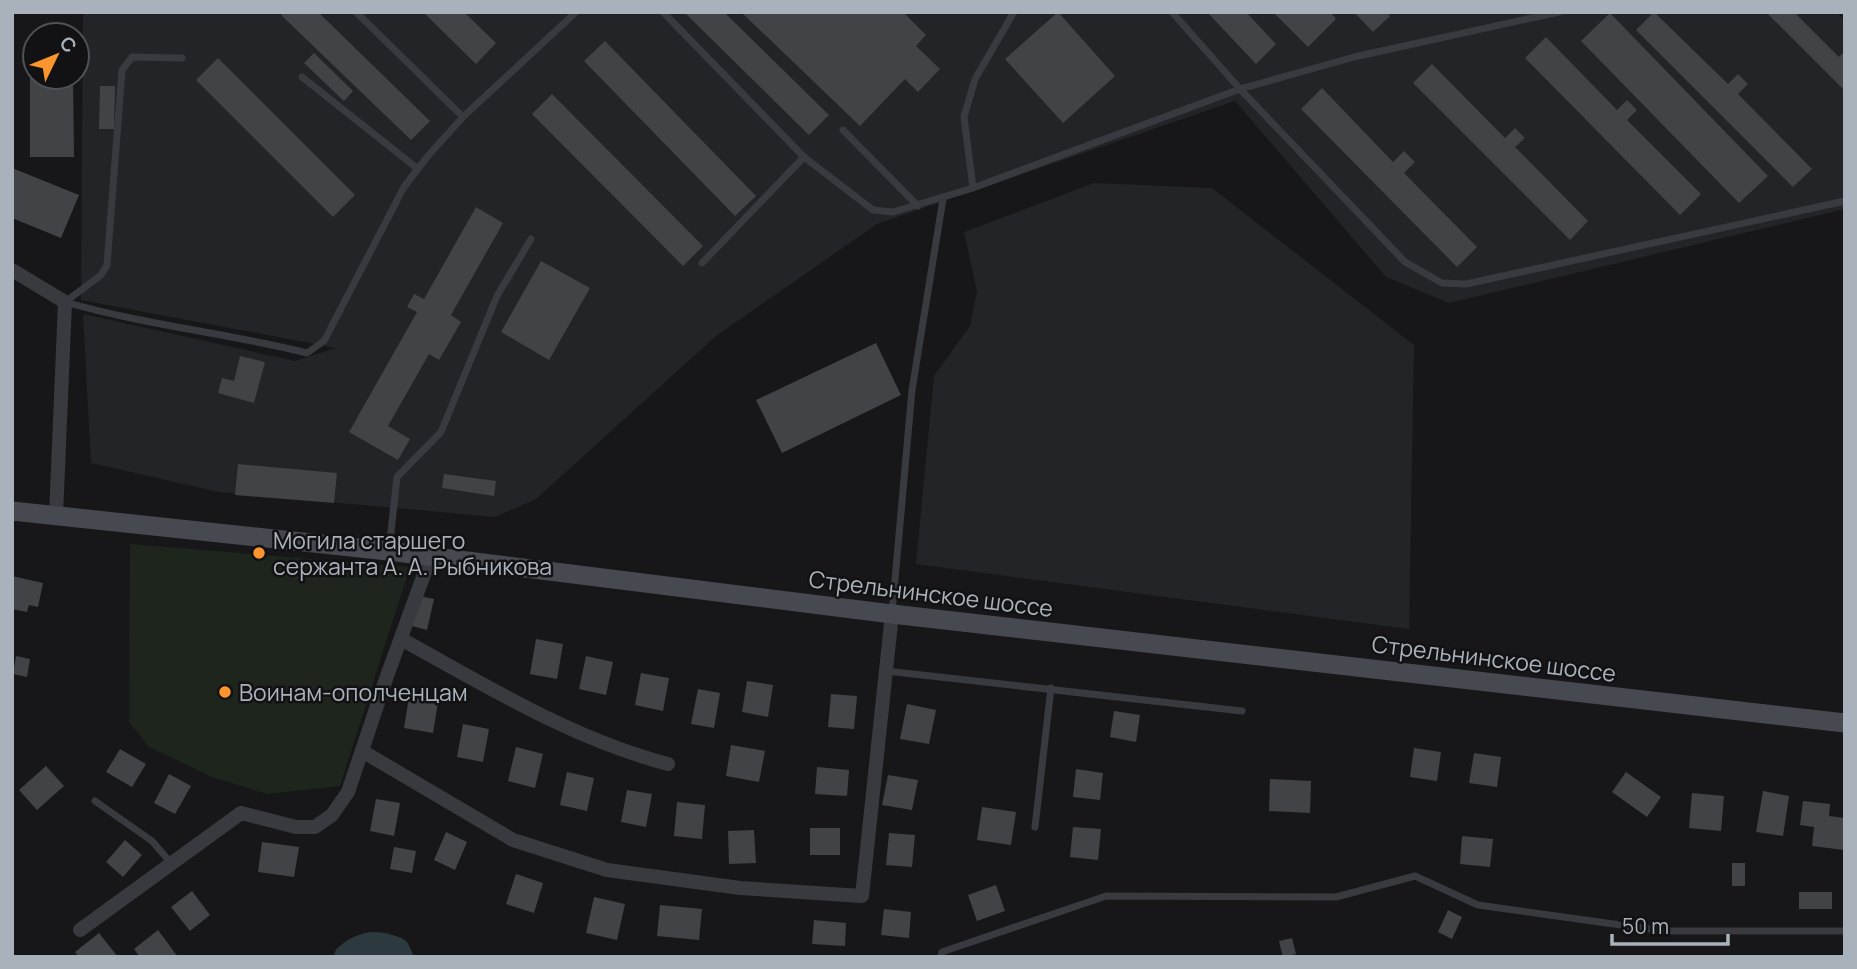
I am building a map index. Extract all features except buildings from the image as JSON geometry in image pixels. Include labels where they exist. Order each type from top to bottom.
[{"type":"main road","name":"Стрельнинское шоссе","points":[[12,511],[388,551],[892,614],[1845,723]]},
{"type":"street","points":[[12,270],[65,302],[56,516]]},
{"type":"street","points":[[80,930],[241,813],[296,827],[316,827],[332,814],[348,792],[430,558]]},
{"type":"street","points":[[362,751],[513,840],[607,870],[740,888],[862,896],[892,614]]},
{"type":"street","points":[[401,639],[546,719],[638,756],[668,764]]},
{"type":"lane","points":[[356,12],[463,117]]},
{"type":"lane","points":[[65,302],[104,313],[251,339],[307,353],[324,341],[404,187],[418,169],[463,117],[576,12]]},
{"type":"lane","points":[[663,12],[804,157],[873,210],[893,212],[943,199],[1240,89],[1354,57],[1559,12]]},
{"type":"lane","points":[[973,188],[964,117],[975,79],[1014,12]]},
{"type":"lane","points":[[1172,12],[1240,89],[1405,262],[1442,283],[1466,284],[1845,201]]},
{"type":"lane","points":[[65,302],[101,275],[107,265],[122,70],[132,57],[182,58]]},
{"type":"lane","points":[[302,77],[418,169]]},
{"type":"lane","points":[[843,130],[918,205]]},
{"type":"lane","points":[[702,263],[804,157]]},
{"type":"lane","points":[[892,614],[912,390],[943,199]]},
{"type":"lane","points":[[388,551],[397,477],[441,432],[497,296],[531,239]]},
{"type":"lane","points":[[886,671],[1242,711]]},
{"type":"lane","points":[[1035,827],[1051,688]]},
{"type":"lane","points":[[95,801],[152,842],[171,864]]},
{"type":"lane","points":[[941,957],[942,952],[1106,896],[1336,897],[1415,876],[1478,905],[1664,931],[1845,931]]},
{"type":"shaded area","points":[[83,12],[1837,12],[1845,21],[1845,209],[1449,303],[1386,277],[1235,101],[877,224],[716,336],[536,499],[495,517],[219,492],[91,463],[83,314],[295,361],[336,348],[81,300],[82,91],[91,91],[91,21],[83,21]]},
{"type":"shaded area","points":[[1094,183],[1212,188],[1414,345],[1409,629],[916,564],[934,376],[970,326],[977,291],[964,232]]},
{"type":"shaded area","points":[[130,544],[410,567],[340,786],[267,794],[212,777],[149,747],[129,722]]},
{"type":"waterway","points":[[348,957],[360,949],[377,946],[396,951],[399,957]]},
{"type":"place","name":"Могила старшего сержанта А. А. Рыбникова","points":[[259,553]]},
{"type":"place","name":"Воинам-ополченцам","points":[[225,692]]}]
